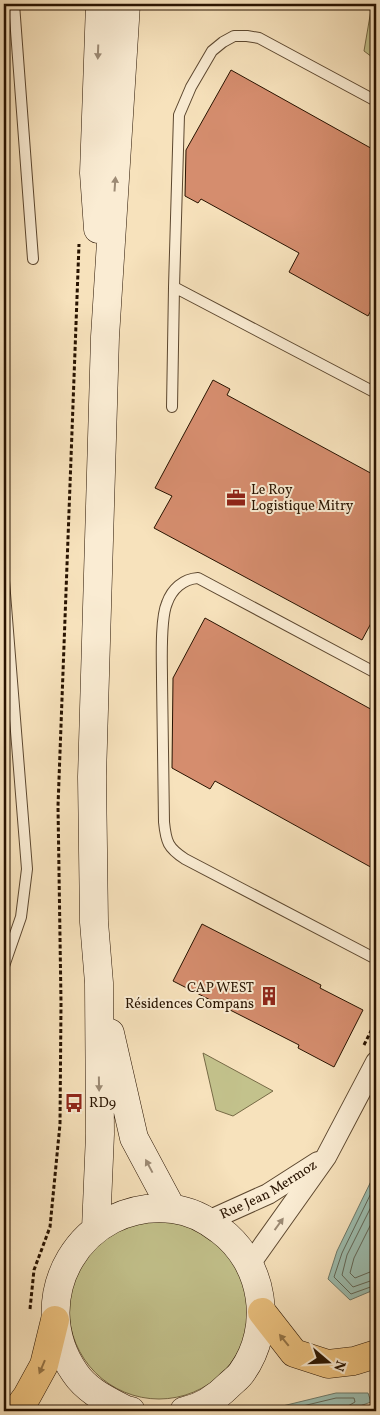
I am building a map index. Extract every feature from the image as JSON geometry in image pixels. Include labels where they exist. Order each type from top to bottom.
[{"type":"main road","points":[[100,4],[94,173],[104,338]]},
{"type":"main road","points":[[96,1229],[100,1134],[99,983],[94,922],[92,777],[104,338],[126,4]]},
{"type":"main road","points":[[99,983],[134,1138],[172,1209]]},
{"type":"main road","points":[[16,1411],[27,1396],[44,1365],[42,1318],[72,1254],[96,1229],[120,1216],[146,1209],[172,1209],[191,1213],[208,1221],[232,1239],[250,1264],[259,1287],[262,1312],[257,1344],[242,1372],[220,1395],[192,1410],[184,1411]]},
{"type":"main road","points":[[262,1312],[294,1353],[328,1364],[354,1362],[376,1354]]},
{"type":"main road","points":[[42,1318],[75,1374],[95,1403],[131,1411]]},
{"type":"street","name":"Rue Jean Mermoz","points":[[250,1264],[326,1157],[368,1058]]},
{"type":"street","name":"Rue Jean Mermoz","points":[[208,1221],[268,1194],[326,1157]]},
{"type":"lane","points":[[14,4],[33,259]]},
{"type":"lane","points":[[172,407],[179,115],[191,87],[212,51],[234,36],[259,38],[376,101]]},
{"type":"lane","points":[[174,287],[376,393]]},
{"type":"lane","points":[[376,673],[198,578],[188,578],[181,583],[167,602],[164,612],[162,655],[164,822],[167,842],[172,850],[185,858],[376,959]]},
{"type":"lane","points":[[4,581],[27,868],[21,917],[4,966]]},
{"type":"path","points":[[42,1318],[34,1270],[50,1227],[60,1124],[61,1003],[58,806],[79,236]]},
{"type":"path","points":[[368,1058],[376,1021]]},
{"type":"shaded area","points":[[372,4],[376,4],[376,60],[364,51]]},
{"type":"shaded area","points":[[203,1053],[273,1091],[233,1116],[216,1110]]},
{"type":"shaded area","points":[[150,1219],[168,1219],[202,1229],[223,1245],[239,1266],[247,1291],[249,1309],[247,1327],[239,1352],[223,1373],[202,1389],[194,1392],[168,1399],[150,1399],[116,1389],[89,1366],[79,1352],[73,1335],[69,1318],[69,1300],[79,1266],[102,1239],[116,1229],[133,1223]]},
{"type":"water","points":[[376,1171],[376,1289],[350,1300],[328,1279],[337,1251]]},
{"type":"water","points":[[336,1393],[368,1393],[371,1402],[346,1411],[262,1411]]},
{"type":"building","points":[[231,70],[376,151],[376,301],[368,316],[289,272],[299,253],[201,199],[198,203],[185,196],[186,150]]},
{"type":"building","points":[[213,380],[230,389],[227,395],[376,476],[376,614],[362,640],[154,528],[172,496],[155,488]]},
{"type":"building","points":[[205,618],[376,712],[376,870],[215,781],[210,789],[172,768],[173,678]]},
{"type":"building","name":"CAP WEST Résidences Compans","points":[[202,924],[321,985],[320,988],[363,1010],[334,1067],[298,1048],[299,1045],[173,981]]},
{"type":"place","name":"Le Roy Logistique Mitry","points":[[236,498]]},
{"type":"place","name":"CAP WEST Résidences Compans","points":[[269,996]]},
{"type":"place","name":"RD9","points":[[74,1103]]}]
